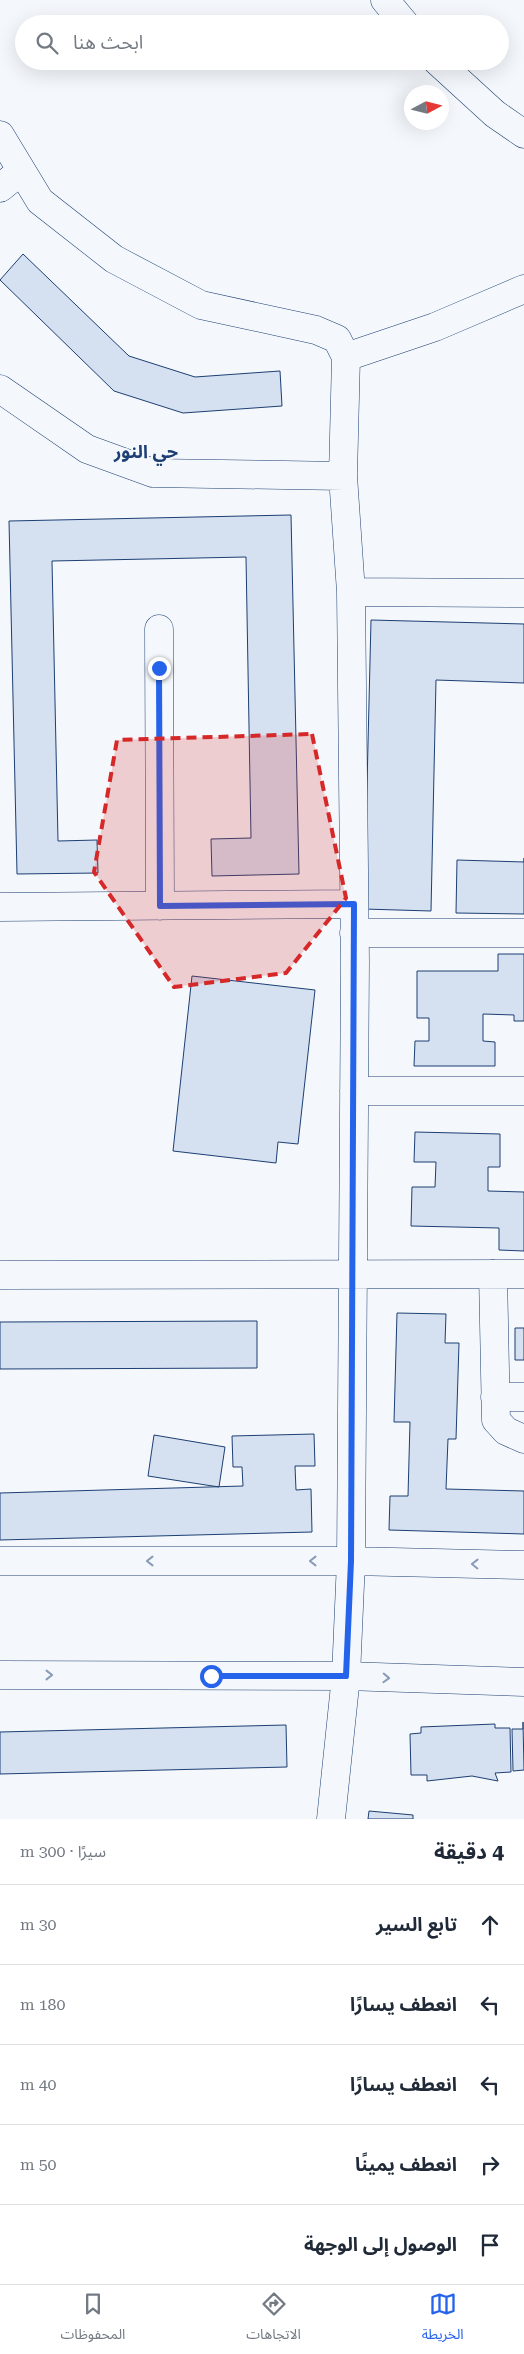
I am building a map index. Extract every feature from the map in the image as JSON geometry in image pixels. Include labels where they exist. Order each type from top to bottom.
[{"type":"street","points":[[385,0],[398,15]]},
{"type":"street","points":[[447,70],[495,114],[524,134]]},
{"type":"street","points":[[0,134],[40,201],[114,259],[201,305],[316,330],[337,339],[346,357],[343,476],[351,592],[354,904],[351,1561],[346,1676],[330,1819]]},
{"type":"street","points":[[0,188],[22,170]]},
{"type":"street","points":[[346,357],[435,327],[524,289]]},
{"type":"street","points":[[0,389],[87,449],[153,473],[343,476]]},
{"type":"street","points":[[351,592],[524,593]]},
{"type":"street","points":[[159,629],[160,906]]},
{"type":"street","points":[[0,907],[354,904]]},
{"type":"street","points":[[354,933],[524,933]]},
{"type":"street","points":[[354,1091],[524,1091]]},
{"type":"street","points":[[493,1274],[496,1420],[506,1431],[524,1439]]},
{"type":"street","points":[[0,1275],[524,1274]]},
{"type":"street","points":[[495,1397],[524,1397]]},
{"type":"street","points":[[0,1561],[351,1561],[524,1565]]},
{"type":"street","points":[[0,1675],[346,1676],[524,1682]]},
{"type":"highlighted area","points":[[312,734],[346,898],[286,973],[174,987],[94,872],[117,740],[234,738]]},
{"type":"building","points":[[23,254],[129,356],[195,377],[280,371],[282,406],[183,413],[114,391],[0,280]]},
{"type":"building","points":[[291,515],[299,874],[212,876],[211,839],[251,838],[246,557],[52,561],[58,841],[97,840],[98,873],[17,874],[9,521]]},
{"type":"building","points":[[371,620],[524,624],[524,683],[436,680],[431,911],[364,909]]},
{"type":"building","points":[[457,860],[524,862],[524,914],[456,913]]},
{"type":"building","points":[[498,954],[524,954],[524,1021],[514,1021],[514,1015],[483,1014],[483,1041],[495,1042],[495,1066],[414,1066],[415,1041],[429,1041],[429,1018],[417,1018],[417,971],[498,971]]},
{"type":"building","points":[[192,976],[315,990],[298,1144],[278,1142],[276,1163],[173,1151]]},
{"type":"building","points":[[415,1132],[500,1134],[500,1167],[488,1167],[488,1191],[524,1192],[524,1251],[499,1250],[499,1228],[411,1226],[412,1187],[435,1187],[436,1162],[414,1162]]},
{"type":"building","points":[[397,1313],[446,1314],[445,1343],[459,1343],[456,1439],[448,1439],[446,1489],[524,1491],[524,1534],[389,1530],[390,1496],[408,1496],[410,1422],[394,1422]]},
{"type":"building","points":[[257,1321],[257,1368],[0,1369],[0,1322]]},
{"type":"building","points":[[515,1328],[524,1328],[524,1360],[515,1360]]},
{"type":"building","points":[[314,1434],[315,1466],[295,1466],[296,1490],[311,1489],[312,1532],[0,1540],[0,1493],[243,1486],[242,1467],[233,1467],[232,1436]]},
{"type":"building","points":[[154,1435],[225,1447],[219,1487],[148,1476]]},
{"type":"building","points":[[523,1722],[524,1770],[513,1771],[512,1729],[523,1729]]},
{"type":"building","points":[[495,1724],[495,1728],[510,1728],[511,1772],[495,1773],[498,1781],[472,1776],[427,1781],[427,1775],[411,1775],[410,1734],[421,1733],[421,1727]]},
{"type":"building","points":[[286,1725],[287,1767],[0,1774],[0,1732]]},
{"type":"building","points":[[369,1811],[413,1815],[413,1819],[368,1819]]},
{"type":"district","name":"حي النور","points":[[146,452]]},
{"type":"route","points":[[159,668],[160,906],[354,904],[351,1561],[346,1676],[211,1676]]}]
